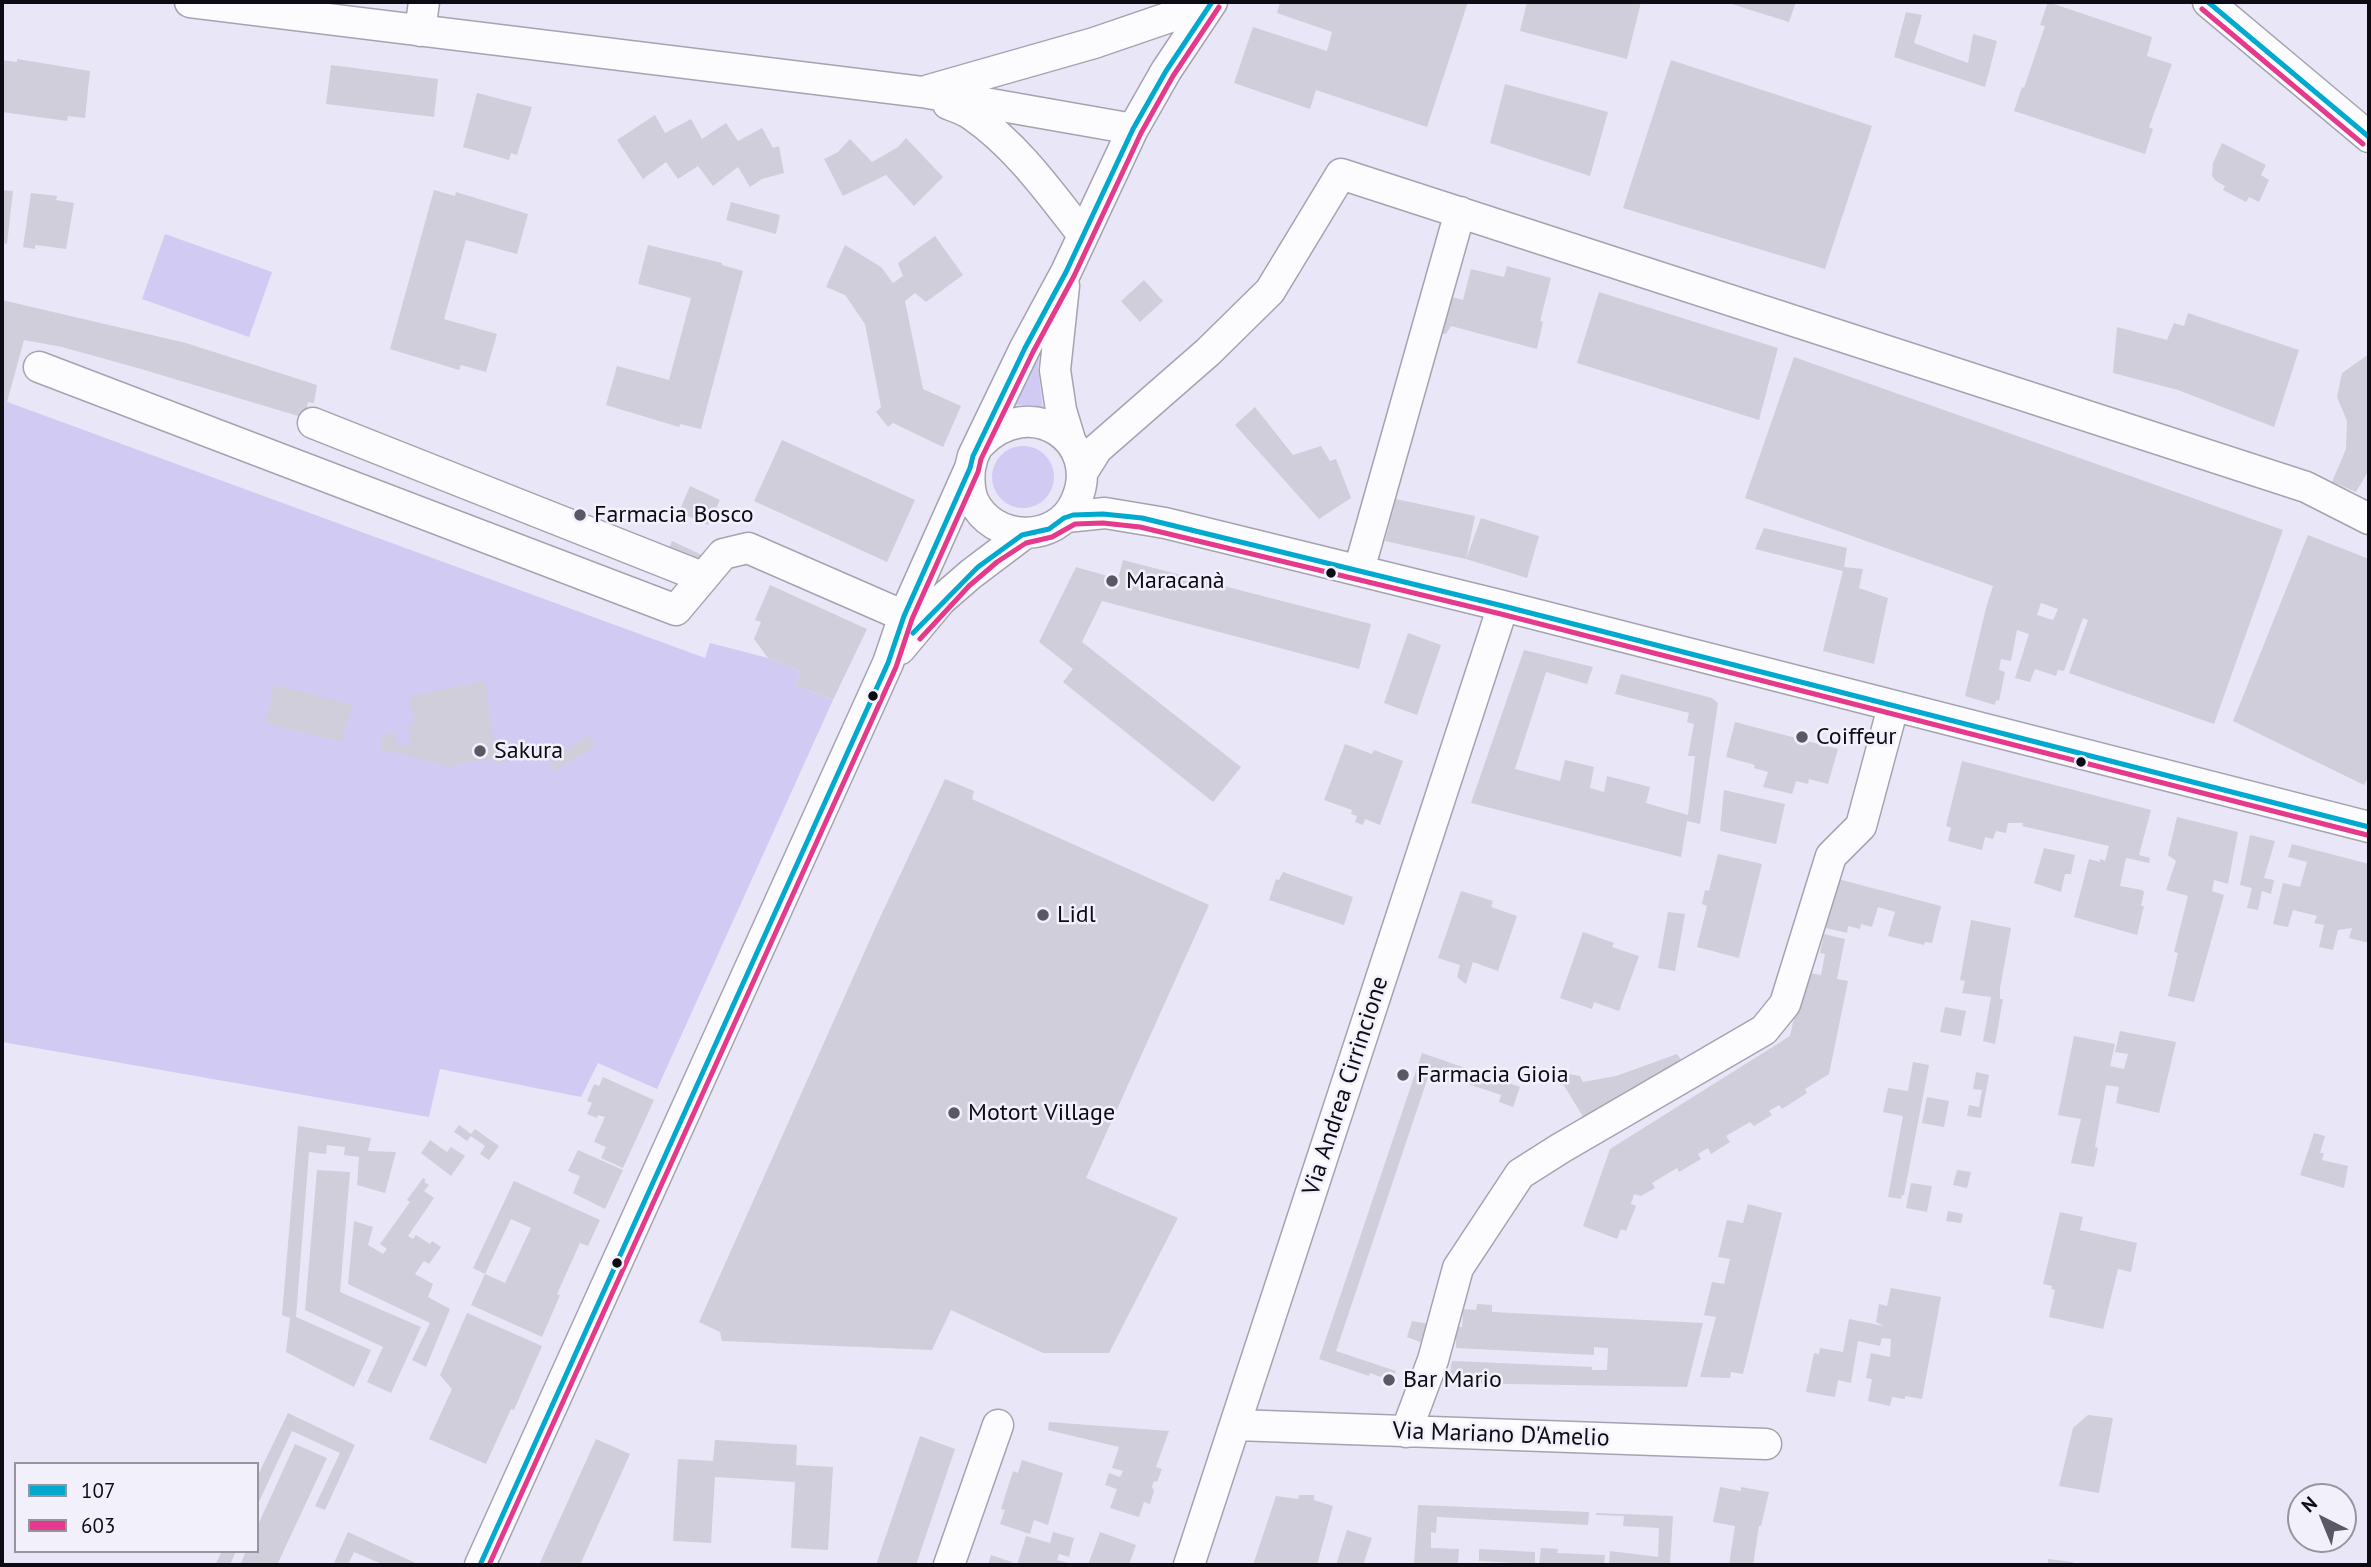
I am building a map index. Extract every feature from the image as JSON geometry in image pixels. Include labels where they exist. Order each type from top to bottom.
[{"type":"street","points":[[190,2],[422,16],[922,92],[1133,130]]},
{"type":"street","points":[[922,92],[1094,43],[1212,2]]},
{"type":"street","points":[[480,1565],[888,663],[904,616],[975,456],[1133,130],[1166,71],[1212,2]]},
{"type":"street","points":[[2208,2],[2369,137]]},
{"type":"street","points":[[922,92],[971,114],[987,128],[1038,179],[1083,235]]},
{"type":"street","points":[[1082,473],[1097,449],[1208,352],[1270,291],[1341,174],[2306,487],[2369,519]]},
{"type":"street","points":[[1359,570],[1460,212]]},
{"type":"street","points":[[1066,272],[1055,370],[1062,410],[1082,473],[1081,489],[1075,504],[1066,517],[1054,526],[1024,534],[1008,531],[994,524],[973,500],[969,484],[975,456],[992,432],[1007,424],[1025,420],[1042,423],[1058,431],[1071,443]]},
{"type":"street","points":[[39,367],[676,610],[723,554],[748,548],[904,616]]},
{"type":"street","points":[[313,423],[702,577]]},
{"type":"street","points":[[1066,517],[1105,513],[1142,518],[1503,606],[2369,827]]},
{"type":"street","points":[[888,663],[941,600],[1024,534]]},
{"type":"street","name":"Via Andrea Cirrincione","points":[[1189,1565],[1503,606]]},
{"type":"street","points":[[1406,1432],[1433,1360],[1458,1268],[1520,1174],[1764,1030],[1785,1004],[1831,856],[1861,826],[1893,707]]},
{"type":"street","points":[[949,1565],[998,1425]]},
{"type":"street","name":"Via Mariano D'Amelio","points":[[1236,1425],[1766,1444]]},
{"type":"shaded area","points":[[165,234],[272,272],[249,337],[142,299]]},
{"type":"shaded area","points":[[1040,350],[1038,368],[1043,409],[1033,405],[1011,405]]},
{"type":"shaded area","points":[[2,400],[705,658],[710,643],[768,658],[801,672],[795,685],[833,700],[657,1089],[598,1063],[581,1097],[440,1069],[429,1117],[2,1042]]},
{"type":"shaded area","points":[[1023,446],[1035,448],[1045,455],[1052,465],[1052,489],[1045,499],[1035,506],[1023,508],[1011,506],[1001,499],[994,489],[992,477],[994,465],[1001,455],[1011,448]]},
{"type":"building","points":[[1280,2],[1468,2],[1427,127],[1316,90],[1310,109],[1234,83],[1253,27],[1327,51],[1332,32],[1277,13]]},
{"type":"building","points":[[1527,2],[1641,2],[1627,59],[1520,31]]},
{"type":"building","points":[[1725,2],[1796,2],[1789,22]]},
{"type":"building","points":[[2048,2],[2152,37],[2147,56],[2172,64],[2149,127],[2153,129],[2145,154],[2014,111],[2045,26],[2040,25]]},
{"type":"building","points":[[1906,12],[1922,15],[1914,43],[1968,63],[1973,34],[1997,41],[1985,87],[1894,57]]},
{"type":"building","points":[[17,59],[90,71],[85,118],[68,116],[67,121],[2,112],[2,60],[17,62]]},
{"type":"building","points":[[1671,60],[1872,126],[1825,269],[1623,208]]},
{"type":"building","points":[[331,65],[438,79],[434,117],[326,104]]},
{"type":"building","points":[[1505,84],[1608,112],[1590,176],[1490,143]]},
{"type":"building","points":[[477,93],[532,107],[517,155],[511,153],[509,160],[463,147]]},
{"type":"building","points":[[655,115],[665,133],[691,119],[702,139],[726,123],[738,141],[762,128],[773,148],[779,146],[784,173],[762,179],[750,187],[738,167],[713,186],[698,166],[678,179],[666,162],[643,179],[617,140]]},
{"type":"building","points":[[906,138],[943,177],[914,206],[886,175],[843,196],[824,159],[838,152],[850,139],[872,162],[898,147]]},
{"type":"building","points":[[2222,143],[2266,165],[2261,175],[2269,180],[2259,202],[2249,197],[2246,202],[2223,190],[2225,186],[2212,176],[2213,163]]},
{"type":"building","points":[[2,190],[13,191],[7,244],[2,243]]},
{"type":"building","points":[[434,190],[455,196],[456,192],[528,214],[517,254],[466,240],[444,319],[497,334],[486,372],[461,365],[459,370],[390,349]]},
{"type":"building","points":[[31,193],[57,196],[56,200],[74,203],[66,249],[35,245],[35,249],[23,247]]},
{"type":"building","points":[[731,202],[780,215],[776,234],[726,220]]},
{"type":"building","points":[[935,236],[963,275],[926,302],[915,293],[905,301],[923,389],[961,406],[943,447],[893,423],[888,427],[876,412],[881,407],[865,324],[845,295],[826,287],[845,245],[881,267],[893,283],[903,276],[898,263]]},
{"type":"building","points":[[648,245],[722,263],[743,271],[701,429],[680,424],[679,427],[606,405],[617,366],[669,380],[691,298],[638,284]]},
{"type":"building","points":[[1507,266],[1551,278],[1540,321],[1543,322],[1537,349],[1451,326],[1446,334],[1439,333],[1443,295],[1463,300],[1471,269],[1504,277]]},
{"type":"building","points":[[1144,280],[1163,301],[1140,322],[1121,301]]},
{"type":"building","points":[[1599,292],[1778,348],[1759,420],[1577,363]]},
{"type":"building","points":[[2,300],[186,343],[317,385],[314,403],[308,402],[305,418],[62,347],[24,340],[7,402],[2,400]]},
{"type":"building","points":[[2188,313],[2299,350],[2274,427],[2178,390],[2113,373],[2117,327],[2167,340],[2174,323],[2184,326]]},
{"type":"building","points":[[2369,354],[2369,470],[2356,492],[2332,482],[2346,449],[2347,421],[2337,397],[2342,373]]},
{"type":"building","points":[[1794,357],[2283,530],[2214,724],[2069,673],[2088,620],[2083,618],[2064,671],[2058,670],[2056,676],[2035,669],[2030,682],[2015,678],[2029,634],[2017,630],[2011,661],[2001,659],[1999,670],[2005,672],[1999,701],[1996,700],[1995,705],[1965,696],[1993,586],[1745,498]],"holes":[[[2041,603],[2058,609],[2053,620],[2037,615]]]},
{"type":"building","points":[[1255,407],[1293,455],[1321,446],[1330,461],[1336,459],[1351,498],[1319,519],[1235,425]]},
{"type":"building","points":[[782,440],[915,500],[887,562],[754,501]]},
{"type":"building","points":[[690,486],[720,500],[708,525],[679,512]]},
{"type":"building","points":[[1396,499],[1475,516],[1466,559],[1385,541]]},
{"type":"building","points":[[1481,518],[1539,536],[1527,578],[1466,559]]},
{"type":"building","points":[[1764,528],[1847,548],[1844,567],[1863,569],[1859,588],[1888,598],[1874,664],[1823,651],[1843,571],[1755,549]]},
{"type":"building","points":[[2308,535],[2369,559],[2369,776],[2364,785],[2233,721]]},
{"type":"building","points":[[672,541],[704,556],[698,570],[666,555]]},
{"type":"building","points":[[1123,560],[1371,624],[1359,669],[1102,601],[1082,642],[1241,767],[1213,802],[1063,682],[1073,669],[1039,642],[1076,567],[1118,579]]},
{"type":"building","points":[[770,585],[867,629],[833,700],[795,685],[801,672],[768,658],[754,639],[761,622],[755,620]]},
{"type":"building","points":[[1408,633],[1441,645],[1417,715],[1384,703]]},
{"type":"building","points":[[1524,650],[1593,667],[1587,684],[1546,672],[1515,769],[1560,781],[1565,760],[1594,767],[1590,788],[1604,792],[1607,776],[1650,787],[1646,803],[1688,815],[1695,756],[1688,756],[1694,724],[1687,722],[1689,713],[1615,694],[1621,674],[1712,698],[1718,703],[1700,824],[1687,821],[1681,857],[1471,803]]},
{"type":"building","points":[[485,681],[493,740],[502,739],[507,763],[494,763],[493,758],[454,765],[454,768],[399,753],[381,751],[381,735],[395,732],[397,746],[411,744],[408,726],[414,725],[409,696]]},
{"type":"building","points":[[274,685],[352,704],[342,742],[265,723]]},
{"type":"building","points":[[1735,722],[1838,749],[1828,784],[1809,779],[1808,784],[1796,781],[1792,794],[1763,787],[1768,772],[1754,768],[1755,765],[1726,757]]},
{"type":"building","points":[[589,735],[596,746],[553,772],[548,765],[557,759],[556,756]]},
{"type":"building","points":[[1345,744],[1372,754],[1374,750],[1403,761],[1380,825],[1365,819],[1363,825],[1355,822],[1357,816],[1351,814],[1352,810],[1324,800]]},
{"type":"building","points":[[1962,761],[2151,810],[2139,855],[2150,858],[2149,863],[2126,858],[2120,886],[2144,892],[2141,906],[2144,906],[2137,935],[2074,917],[2089,859],[2105,861],[2109,846],[2022,826],[2023,823],[2008,823],[2006,833],[1996,831],[1993,839],[1985,837],[1982,850],[1948,841],[1951,828],[1946,826]]},
{"type":"building","name":"Motort Village","points":[[945,779],[974,791],[972,799],[1209,905],[1086,1178],[1178,1218],[1109,1353],[1043,1353],[951,1310],[932,1350],[722,1341],[720,1332],[699,1322],[877,924]]},
{"type":"building","points":[[1724,790],[1785,804],[1776,844],[1720,831]]},
{"type":"building","points":[[2177,817],[2238,832],[2228,884],[2214,880],[2212,891],[2224,895],[2194,1002],[2168,996],[2178,953],[2174,952],[2188,896],[2166,890],[2176,861],[2168,855]]},
{"type":"building","points":[[2250,835],[2275,841],[2264,878],[2274,880],[2271,894],[2262,891],[2258,910],[2247,908],[2252,888],[2240,885]]},
{"type":"building","points":[[2292,844],[2369,864],[2369,943],[2349,938],[2352,928],[2338,930],[2333,950],[2319,947],[2324,925],[2314,923],[2317,916],[2293,910],[2288,927],[2273,924],[2283,883],[2300,887],[2307,862],[2288,857]]},
{"type":"building","points":[[2044,848],[2075,855],[2071,874],[2065,874],[2061,892],[2034,883]]},
{"type":"building","points":[[1718,854],[1762,864],[1739,958],[1697,947],[1707,906],[1702,904],[1705,890],[1709,891]]},
{"type":"building","points":[[1283,872],[1353,897],[1344,925],[1269,900],[1276,879],[1279,880]]},
{"type":"building","points":[[1834,878],[1941,906],[1932,943],[1925,942],[1924,945],[1888,936],[1895,912],[1878,907],[1872,927],[1861,924],[1860,929],[1848,926],[1847,933],[1822,927]]},
{"type":"building","points":[[1461,891],[1493,901],[1491,907],[1517,916],[1498,971],[1473,962],[1466,984],[1457,977],[1460,965],[1438,958]]},
{"type":"building","points":[[1668,912],[1685,914],[1675,971],[1658,968]]},
{"type":"building","points":[[1971,920],[2011,928],[2000,988],[2000,999],[2003,999],[1995,1044],[1983,1041],[1991,997],[1962,993],[1965,981],[1960,980]]},
{"type":"building","points":[[1583,932],[1614,943],[1612,947],[1639,956],[1619,1011],[1594,1002],[1592,1009],[1560,998]]},
{"type":"building","points":[[1824,934],[1845,939],[1837,979],[1848,981],[1829,1074],[1805,1089],[1807,1093],[1782,1109],[1779,1105],[1769,1111],[1772,1115],[1754,1126],[1750,1122],[1726,1136],[1730,1142],[1711,1154],[1708,1148],[1698,1154],[1701,1159],[1679,1172],[1677,1168],[1652,1183],[1655,1188],[1641,1196],[1634,1194],[1631,1204],[1636,1206],[1626,1231],[1621,1229],[1617,1239],[1583,1226],[1610,1149],[1790,1036],[1804,972],[1821,975],[1825,954],[1820,953]]},
{"type":"building","points":[[1945,1007],[1966,1011],[1961,1036],[1940,1032]]},
{"type":"building","points":[[2120,1031],[2176,1042],[2159,1113],[2116,1103],[2119,1087],[2106,1085],[2094,1167],[2071,1163],[2081,1119],[2058,1115],[2074,1036],[2115,1044],[2110,1066],[2124,1069],[2128,1054],[2115,1052]]},
{"type":"building","points":[[1422,1053],[1520,1087],[1513,1107],[1499,1102],[1501,1095],[1430,1071],[1336,1351],[1396,1371],[1392,1381],[1319,1359]]},
{"type":"building","points":[[1677,1054],[1684,1064],[1587,1123],[1558,1076],[1562,1073],[1580,1076],[1583,1082],[1616,1076]]},
{"type":"building","points":[[1913,1062],[1929,1065],[1904,1195],[1901,1199],[1888,1197],[1903,1116],[1883,1112],[1888,1088],[1908,1091]]},
{"type":"building","points":[[1976,1072],[1989,1075],[1981,1118],[1967,1116],[1969,1105],[1979,1107],[1982,1090],[1973,1089]]},
{"type":"building","points":[[603,1077],[654,1100],[623,1168],[601,1158],[606,1147],[594,1142],[605,1117],[598,1115],[597,1118],[587,1114],[592,1103],[587,1101],[594,1084],[599,1086]]},
{"type":"building","points":[[1927,1097],[1949,1101],[1944,1127],[1922,1123]]},
{"type":"building","points":[[459,1125],[471,1134],[475,1129],[499,1146],[489,1160],[480,1154],[485,1146],[471,1136],[467,1141],[454,1132]]},
{"type":"building","points":[[298,1126],[371,1138],[368,1151],[396,1152],[385,1193],[357,1185],[359,1157],[344,1155],[345,1147],[327,1145],[326,1154],[309,1152],[296,1317],[371,1350],[354,1387],[286,1352],[290,1318],[282,1315]]},
{"type":"building","points":[[2314,1133],[2325,1136],[2320,1153],[2324,1153],[2322,1160],[2348,1166],[2344,1188],[2300,1175]]},
{"type":"building","points":[[430,1140],[447,1152],[451,1147],[465,1156],[451,1176],[421,1153]]},
{"type":"building","points":[[578,1150],[623,1170],[605,1209],[573,1193],[580,1176],[568,1171]]},
{"type":"building","points":[[317,1170],[350,1172],[340,1292],[421,1327],[391,1393],[367,1382],[383,1347],[305,1310]]},
{"type":"building","points":[[1957,1170],[1971,1172],[1967,1188],[1953,1185]]},
{"type":"building","points":[[423,1178],[429,1185],[424,1191],[434,1198],[408,1236],[413,1239],[416,1235],[441,1247],[429,1264],[424,1261],[415,1274],[433,1284],[428,1297],[450,1309],[426,1367],[412,1360],[430,1323],[348,1284],[354,1221],[373,1227],[368,1245],[383,1254],[387,1249],[380,1244],[410,1202],[407,1200]]},
{"type":"building","points":[[514,1181],[600,1220],[588,1246],[580,1243],[557,1294],[560,1295],[542,1337],[471,1305],[485,1274],[473,1268]],"holes":[[[511,1219],[531,1228],[505,1283],[485,1274]]]},
{"type":"building","points":[[1911,1183],[1932,1186],[1927,1212],[1906,1208]]},
{"type":"building","points":[[1748,1204],[1782,1213],[1743,1374],[1731,1372],[1730,1378],[1700,1377],[1716,1317],[1704,1315],[1712,1282],[1724,1284],[1730,1259],[1718,1257],[1727,1220],[1743,1223]]},
{"type":"building","points":[[1948,1211],[1963,1214],[1961,1223],[1946,1221]]},
{"type":"building","points":[[2060,1212],[2083,1217],[2080,1230],[2137,1243],[2131,1272],[2118,1269],[2103,1329],[2049,1317],[2055,1290],[2051,1289],[2052,1286],[2043,1284]]},
{"type":"building","points":[[1891,1288],[1941,1297],[1922,1399],[1892,1397],[1890,1406],[1868,1401],[1872,1379],[1866,1378],[1871,1353],[1890,1357],[1891,1339],[1882,1338],[1880,1346],[1858,1341],[1851,1383],[1838,1380],[1835,1397],[1806,1392],[1814,1353],[1819,1354],[1820,1348],[1843,1352],[1849,1319],[1884,1326],[1876,1322],[1879,1304],[1887,1306]]},
{"type":"building","points":[[1477,1304],[1492,1305],[1492,1312],[1703,1323],[1687,1387],[1448,1383],[1452,1361],[1592,1367],[1592,1370],[1607,1370],[1608,1348],[1594,1347],[1594,1355],[1456,1348],[1456,1327],[1462,1327],[1463,1309],[1476,1310]]},
{"type":"building","points":[[467,1313],[542,1346],[514,1410],[511,1409],[486,1464],[429,1439],[452,1389],[440,1375]]},
{"type":"building","points":[[1412,1321],[1430,1324],[1425,1344],[1407,1337]]},
{"type":"building","points":[[288,1413],[355,1445],[325,1510],[315,1506],[340,1453],[292,1431],[259,1502],[259,1473]]},
{"type":"building","points":[[2088,1415],[2113,1418],[2099,1493],[2059,1486],[2073,1428]]},
{"type":"building","points":[[1049,1422],[1169,1431],[1156,1467],[1162,1469],[1157,1482],[1154,1481],[1150,1504],[1144,1502],[1139,1517],[1110,1508],[1117,1489],[1105,1485],[1109,1473],[1120,1477],[1123,1471],[1112,1468],[1119,1447],[1048,1430]]},
{"type":"building","points":[[920,1436],[955,1449],[916,1565],[876,1565]]},
{"type":"building","points":[[596,1439],[630,1454],[580,1565],[539,1565]]},
{"type":"building","points":[[715,1440],[797,1445],[796,1465],[833,1467],[828,1550],[791,1548],[795,1482],[715,1477],[711,1543],[673,1541],[678,1459],[713,1461]]},
{"type":"building","points":[[295,1444],[327,1458],[277,1565],[240,1565],[245,1553],[259,1553],[259,1523]]},
{"type":"building","points":[[1022,1460],[1063,1473],[1048,1525],[1034,1520],[1030,1534],[1000,1524],[1005,1510],[1001,1509],[1013,1471],[1018,1473]]},
{"type":"building","points":[[1720,1487],[1741,1491],[1741,1487],[1769,1492],[1759,1526],[1753,1565],[1729,1565],[1735,1526],[1713,1522]]},
{"type":"building","points":[[1299,1495],[1314,1495],[1314,1500],[1333,1506],[1317,1565],[1253,1565],[1276,1496],[1298,1499]]},
{"type":"building","points":[[1418,1505],[1589,1512],[1588,1525],[1437,1517],[1436,1533],[1431,1532],[1431,1548],[1459,1549],[1458,1565],[1414,1565]]},
{"type":"building","points":[[1596,1513],[1673,1516],[1670,1565],[1609,1565],[1610,1551],[1658,1557],[1659,1528],[1623,1526],[1624,1516]]},
{"type":"building","points":[[1347,1530],[1372,1538],[1363,1565],[1336,1565]]},
{"type":"building","points":[[348,1532],[420,1565],[384,1565],[354,1552],[348,1565],[333,1565]]},
{"type":"building","points":[[1053,1532],[1074,1538],[1069,1557],[1059,1554],[1057,1560],[1068,1565],[1017,1565],[1026,1536],[1050,1543]]},
{"type":"building","points":[[1100,1532],[1136,1545],[1129,1565],[1088,1565]]},
{"type":"building","points":[[1541,1548],[1558,1549],[1557,1553],[1605,1555],[1604,1565],[1539,1565]]},
{"type":"building","points":[[1479,1549],[1535,1552],[1535,1564],[1479,1561]]},
{"type":"building","points":[[221,1553],[235,1553],[230,1565],[215,1565]]},
{"type":"building","points":[[991,1555],[1012,1562],[1011,1565],[988,1565]]},
{"type":"building","points":[[2048,1559],[2073,1562],[2073,1565],[2048,1565]]},
{"type":"transit line","name":"107","points":[[480,1565],[888,663],[904,616],[973,456],[1025,348],[1066,272],[1133,129],[1166,71],[1212,2]]},
{"type":"transit line","name":"107","points":[[2208,2],[2369,137]]},
{"type":"transit line","name":"603","points":[[489,1565],[896,667],[912,619],[978,472],[981,459],[1033,352],[1074,276],[1141,133],[1173,76],[1219,7]]},
{"type":"transit line","name":"603","points":[[2202,9],[2363,144]]},
{"type":"transit line","name":"107","points":[[913,633],[978,567],[1022,535],[1049,529],[1073,515],[1103,514],[1142,518],[1503,606],[2369,827]]},
{"type":"transit line","name":"603","points":[[920,639],[969,586],[997,562],[1026,543],[1052,537],[1075,524],[1103,523],[1140,527],[1501,614],[2367,835]]},
{"type":"place","name":"Farmacia Bosco","points":[[580,515]]},
{"type":"place","name":"Maracanà","points":[[1112,581]]},
{"type":"place","name":"Coiffeur","points":[[1802,737]]},
{"type":"place","name":"Sakura","points":[[480,751]]},
{"type":"place","name":"Lidl","points":[[1043,915]]},
{"type":"place","name":"Farmacia Gioia","points":[[1403,1075]]},
{"type":"place","name":"Motort Village","points":[[954,1113]]},
{"type":"place","name":"Bar Mario","points":[[1389,1380]]}]
